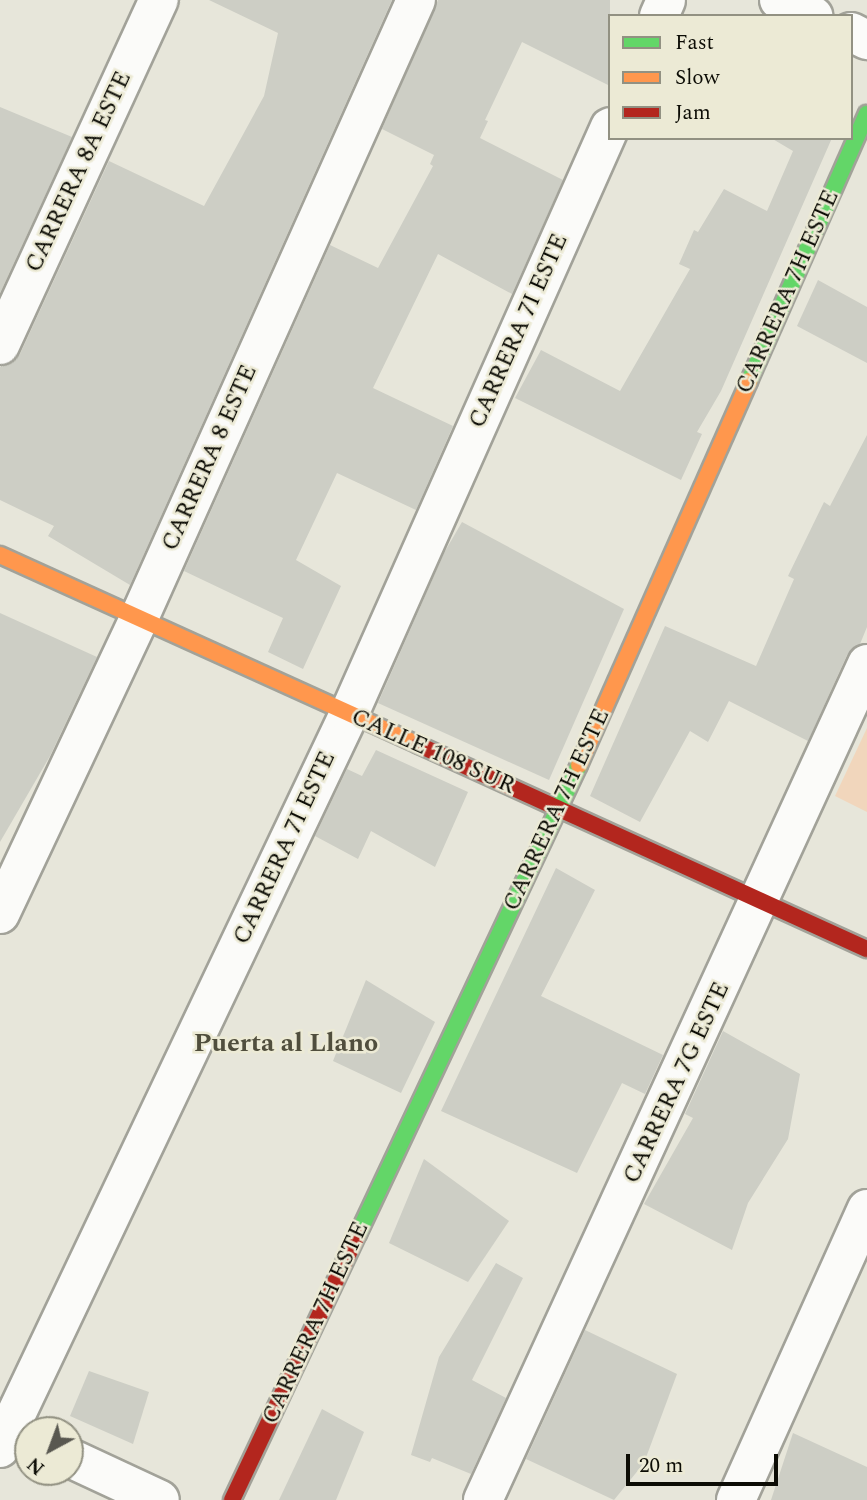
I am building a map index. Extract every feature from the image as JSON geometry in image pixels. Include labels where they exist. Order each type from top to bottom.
[{"type":"street","name":"CARRERA 8A ESTE","points":[[0,345],[159,0]]},
{"type":"street","name":"CARRERA 8 ESTE","points":[[0,914],[139,618],[416,0]]},
{"type":"street","points":[[779,0],[810,14]]},
{"type":"street","name":"CARRERA 7H ESTE","points":[[232,1500],[559,809],[867,114]]},
{"type":"street","name":"CARRERA 7I ESTE","points":[[9,1436],[349,714],[608,131]]},
{"type":"street","name":"CALLE 108 SUR","points":[[0,555],[867,948]]},
{"type":"street","name":"CARRERA 7G ESTE","points":[[483,1500],[761,901],[867,664]]},
{"type":"street","points":[[736,1500],[867,1209]]},
{"type":"street","points":[[84,1465],[160,1500]]},
{"type":"shaded area","points":[[867,728],[867,812],[835,796]]},
{"type":"building","points":[[209,0],[392,0],[130,585],[48,536],[54,526],[0,500],[0,367],[12,363],[20,354],[109,161],[204,206],[264,96],[278,33]]},
{"type":"building","points":[[438,0],[610,0],[608,85],[522,42],[485,120],[488,121],[480,138],[563,180],[512,294],[438,254],[373,388],[453,426],[416,510],[337,473],[296,560],[341,586],[303,669],[268,652],[283,618],[184,571],[330,245],[378,268],[433,166],[430,164],[434,155],[382,129]]},
{"type":"building","points":[[0,107],[72,137],[0,293]]},
{"type":"building","points":[[774,140],[831,140],[721,391],[697,432],[702,434],[681,480],[515,398],[541,350],[620,391],[690,269],[679,264],[694,230],[698,232],[724,189],[767,211],[793,151]]},
{"type":"building","points":[[818,280],[867,307],[867,363],[797,326]]},
{"type":"building","points":[[867,435],[867,627],[860,644],[847,655],[808,741],[729,701],[708,742],[690,731],[640,822],[590,796],[665,626],[756,666],[794,579],[788,576],[824,502],[830,506]]},
{"type":"building","points":[[462,522],[624,609],[549,780],[378,703],[444,553]]},
{"type":"building","points":[[0,613],[97,657],[50,756],[0,842]]},
{"type":"building","points":[[376,750],[468,792],[435,867],[371,831],[358,859],[315,836],[347,769],[362,776]]},
{"type":"building","points":[[556,868],[595,890],[541,996],[663,1055],[645,1094],[622,1083],[577,1173],[441,1111]]},
{"type":"building","points":[[366,980],[435,1022],[401,1093],[333,1061]]},
{"type":"building","points":[[723,1031],[800,1074],[788,1139],[748,1203],[732,1250],[644,1204],[693,1118],[685,1114]]},
{"type":"building","points":[[424,1159],[509,1221],[468,1282],[389,1243]]},
{"type":"building","points":[[496,1263],[523,1278],[472,1380],[506,1398],[471,1474],[432,1458],[430,1462],[411,1455],[439,1357]]},
{"type":"building","points":[[585,1330],[677,1374],[644,1463],[614,1500],[526,1459]]},
{"type":"building","points":[[89,1371],[149,1392],[133,1444],[84,1422],[84,1416],[70,1416]]},
{"type":"building","points":[[322,1409],[364,1432],[336,1500],[279,1500]]},
{"type":"building","points":[[793,1433],[867,1467],[867,1500],[771,1500]]},
{"type":"traffic: fast","points":[[749,381],[867,114]]},
{"type":"traffic: fast","points":[[358,1234],[579,765]]},
{"type":"traffic: slow","points":[[579,765],[749,381]]},
{"type":"traffic: slow","points":[[0,555],[419,745]]},
{"type":"traffic: jam","points":[[419,745],[867,949]]},
{"type":"traffic: jam","points":[[232,1500],[358,1234]]},
{"type":"district","name":"Puerta al Llano","points":[[286,1044]]}]
